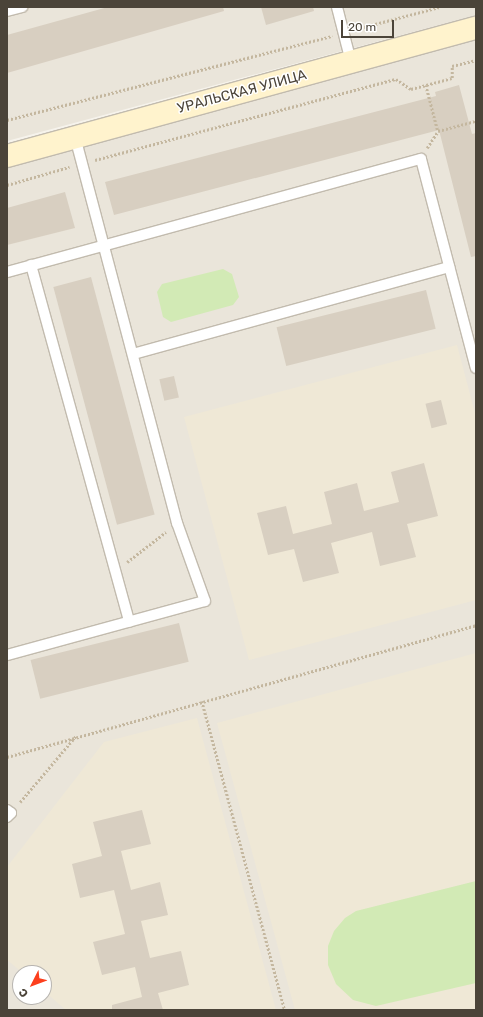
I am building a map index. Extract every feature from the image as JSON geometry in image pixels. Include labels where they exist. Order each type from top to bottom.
[{"type":"street","name":"УРАЛЬСКАЯ УЛИЦА","points":[[7,156],[476,28]]},
{"type":"lane","points":[[7,11],[22,7]]},
{"type":"lane","points":[[337,7],[351,62]]},
{"type":"lane","points":[[7,655],[205,601],[177,523],[75,138]]},
{"type":"lane","points":[[7,272],[421,159],[476,368]]},
{"type":"lane","points":[[32,265],[129,622]]},
{"type":"lane","points":[[133,354],[449,267]]},
{"type":"path","points":[[7,120],[440,7]]},
{"type":"path","points":[[7,185],[396,79],[411,89],[452,78],[452,66],[476,60]]},
{"type":"path","points":[[426,85],[438,131],[430,145]]},
{"type":"path","points":[[438,131],[476,121]]},
{"type":"path","points":[[115,571],[177,523]]},
{"type":"path","points":[[7,757],[77,736],[476,625]]},
{"type":"path","points":[[202,701],[285,1010]]},
{"type":"path","points":[[8,813],[77,736]]},
{"type":"shaded area","points":[[7,7],[476,7],[476,15],[7,141]]},
{"type":"shaded area","points":[[476,39],[476,1010],[7,1010],[7,164]]},
{"type":"shaded area","points":[[457,345],[476,417],[476,600],[249,660],[184,417]]},
{"type":"shaded area","points":[[476,653],[476,1009],[295,1010],[217,723]]},
{"type":"shaded area","points":[[197,718],[276,1010],[66,1010],[52,998],[52,965],[13,965],[7,960],[7,867],[104,742]]},
{"type":"green space","points":[[223,269],[232,274],[239,297],[233,305],[171,322],[163,317],[157,292],[162,284]]},
{"type":"green space","points":[[476,881],[476,983],[376,1006],[353,1000],[336,984],[328,965],[328,946],[334,931],[345,918],[356,911]]},
{"type":"building","points":[[108,7],[223,7],[224,11],[7,73],[7,35]]},
{"type":"building","points":[[261,7],[313,7],[314,11],[266,25]]},
{"type":"building","points":[[459,85],[472,134],[476,133],[476,256],[471,257],[439,130],[114,215],[105,182],[436,96],[435,92]]},
{"type":"building","points":[[65,192],[75,228],[7,245],[7,208]]},
{"type":"building","points":[[91,277],[155,515],[117,525],[53,287]]},
{"type":"building","points":[[426,290],[436,329],[286,366],[277,327]]},
{"type":"building","points":[[174,376],[179,397],[164,401],[159,379]]},
{"type":"building","points":[[441,400],[447,424],[432,428],[425,404]]},
{"type":"building","points":[[424,463],[438,516],[407,524],[416,557],[380,566],[372,532],[331,543],[339,573],[303,582],[294,549],[268,555],[257,513],[286,506],[293,534],[332,524],[324,492],[357,483],[364,511],[399,502],[391,472]]},
{"type":"building","points":[[179,623],[189,662],[40,699],[31,660]]},
{"type":"building","points":[[142,810],[151,844],[121,851],[131,890],[160,882],[168,915],[141,921],[150,958],[181,951],[189,985],[158,993],[163,1010],[112,1010],[112,1005],[142,997],[135,967],[102,975],[93,942],[125,934],[114,890],[80,898],[72,864],[102,856],[93,822]]}]
